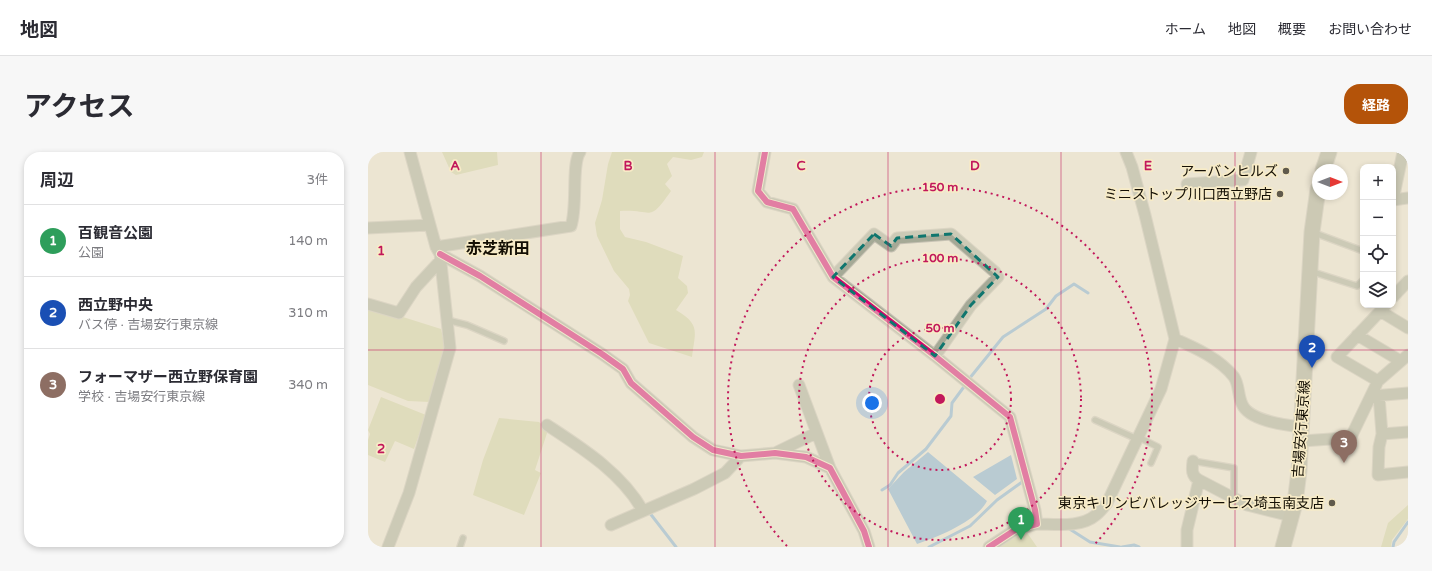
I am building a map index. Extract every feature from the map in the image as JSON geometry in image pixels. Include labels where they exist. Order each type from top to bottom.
[{"type":"main road","points":[[1324,164],[1327,152]]},
{"type":"main road","name":"吉場安行東京線","points":[[1283,547],[1292,516],[1297,488],[1302,434],[1312,232],[1316,200]]},
{"type":"street","points":[[388,547],[409,493],[450,348],[439,254],[410,152]]},
{"type":"street","points":[[368,304],[399,313],[439,254],[571,226],[574,218],[576,189],[575,158],[580,152]]},
{"type":"street","points":[[765,152],[758,191],[767,202],[793,209],[833,277],[936,356],[1010,417],[1035,510],[1037,524]]},
{"type":"street","points":[[989,547],[1015,530],[1037,524],[1069,524],[1086,520],[1096,515],[1107,503],[1161,390],[1175,340],[1145,215],[1132,167],[1126,152]]},
{"type":"street","points":[[1187,184],[1243,180],[1251,152]]},
{"type":"street","points":[[1403,152],[1393,200],[1408,198]]},
{"type":"street","points":[[368,228],[430,224]]},
{"type":"street","points":[[833,277],[874,234],[890,246],[897,238],[951,234],[995,272],[998,277],[971,305],[936,356]]},
{"type":"street","points":[[439,254],[480,276],[623,369],[631,383],[693,437],[713,450],[741,456],[774,453],[806,457],[830,468]]},
{"type":"street","points":[[1396,294],[1407,283]]},
{"type":"street","points":[[1378,381],[1337,357],[1383,308],[1408,328]]},
{"type":"street","points":[[1175,340],[1198,348],[1235,378],[1241,403],[1249,414],[1287,426],[1302,434],[1350,439],[1374,396],[1378,381],[1404,357],[1357,334]]},
{"type":"street","points":[[799,385],[830,468],[864,531],[869,547]]},
{"type":"street","points":[[1374,396],[1408,394]]},
{"type":"street","points":[[1374,396],[1382,434],[1378,447],[1378,475],[1408,472]]},
{"type":"street","points":[[547,425],[587,452],[623,483],[635,496],[642,511]]},
{"type":"street","points":[[1382,434],[1408,432]]},
{"type":"street","points":[[774,453],[816,433]]},
{"type":"street","points":[[611,525],[694,489],[725,473],[741,456]]},
{"type":"street","points":[[1193,461],[1192,472],[1195,478],[1246,504],[1292,516]]},
{"type":"street","points":[[1188,547],[1187,530],[1199,480]]},
{"type":"lane","points":[[1312,232],[1360,249]]},
{"type":"lane","points":[[1310,270],[1357,286],[1360,283]]},
{"type":"lane","points":[[447,320],[467,325],[504,340]]},
{"type":"lane","points":[[1095,420],[1158,447],[1151,463]]},
{"type":"lane","points":[[1193,461],[1234,468],[1234,498]]},
{"type":"lane","points":[[460,547],[463,538]]},
{"type":"highlighted area","points":[[874,234],[891,246],[897,238],[951,234],[998,277],[971,305],[935,356],[833,277]]},
{"type":"green space","points":[[442,152],[497,152],[498,165],[456,175],[451,172]]},
{"type":"green space","points":[[612,152],[704,152],[702,157],[691,160],[673,157],[667,164],[672,176],[665,184],[671,191],[654,211],[650,213],[620,211],[620,229],[625,237],[646,242],[683,256],[678,278],[687,286],[688,293],[676,310],[684,315],[693,325],[695,335],[692,357],[649,343],[628,301],[630,295],[629,289],[614,271],[597,236],[595,223],[602,200],[608,164]]},
{"type":"green space","points":[[368,306],[441,329],[446,351],[430,402],[408,401],[368,385]]},
{"type":"green space","points":[[381,397],[426,415],[414,449],[395,441],[385,462],[368,455],[368,440],[370,434],[368,430]]},
{"type":"green space","points":[[499,418],[539,422],[548,430],[535,470],[541,473],[524,515],[473,495],[483,460]]},
{"type":"green space","points":[[1408,505],[1408,519],[1392,540],[1391,547],[1381,547],[1388,523]]},
{"type":"green space","points":[[1026,531],[1037,547],[999,547]]},
{"type":"water","points":[[928,452],[987,501],[975,515],[966,522],[946,533],[917,544],[888,489],[904,472]]},
{"type":"water","points":[[1011,455],[1017,479],[995,495],[973,477]]},
{"type":"waterway","points":[[969,379],[1003,337],[1046,309],[1056,296],[1074,284],[1088,293]]},
{"type":"waterway","points":[[882,490],[890,485],[898,473],[926,449],[951,416],[952,403],[966,384]]},
{"type":"waterway","points":[[929,547],[970,526],[997,500],[1022,482]]},
{"type":"waterway","points":[[649,512],[676,547]]},
{"type":"waterway","points":[[1393,547],[1394,542],[1408,522]]},
{"type":"waterway","points":[[1068,528],[1090,542],[1120,547]]},
{"type":"waterway","points":[[1122,547],[1134,545],[1139,547]]},
{"type":"cycle path","points":[[765,152],[758,191],[767,202],[793,209],[833,277],[935,356],[1010,417],[1035,510],[1037,524],[1015,530],[989,547]]},
{"type":"cycle path","points":[[440,254],[480,276],[623,369],[631,383],[693,437],[713,450],[741,456],[775,453],[806,457],[830,468],[864,531],[869,547]]},
{"type":"place","name":"アーバンヒルズ","points":[[1286,171]]},
{"type":"place","name":"ミニストップ川口西立野店","points":[[1280,194]]},
{"type":"place","name":"西立野中央","points":[[1312,368]]},
{"type":"place","name":"フォーマザー西立野保育園","points":[[1344,463]]},
{"type":"place","name":"東京キリンビバレッジサービス埼玉南支店","points":[[1332,503]]},
{"type":"place","name":"百観音公園","points":[[1021,540]]},
{"type":"district","name":"赤芝新田","points":[[498,248]]}]
